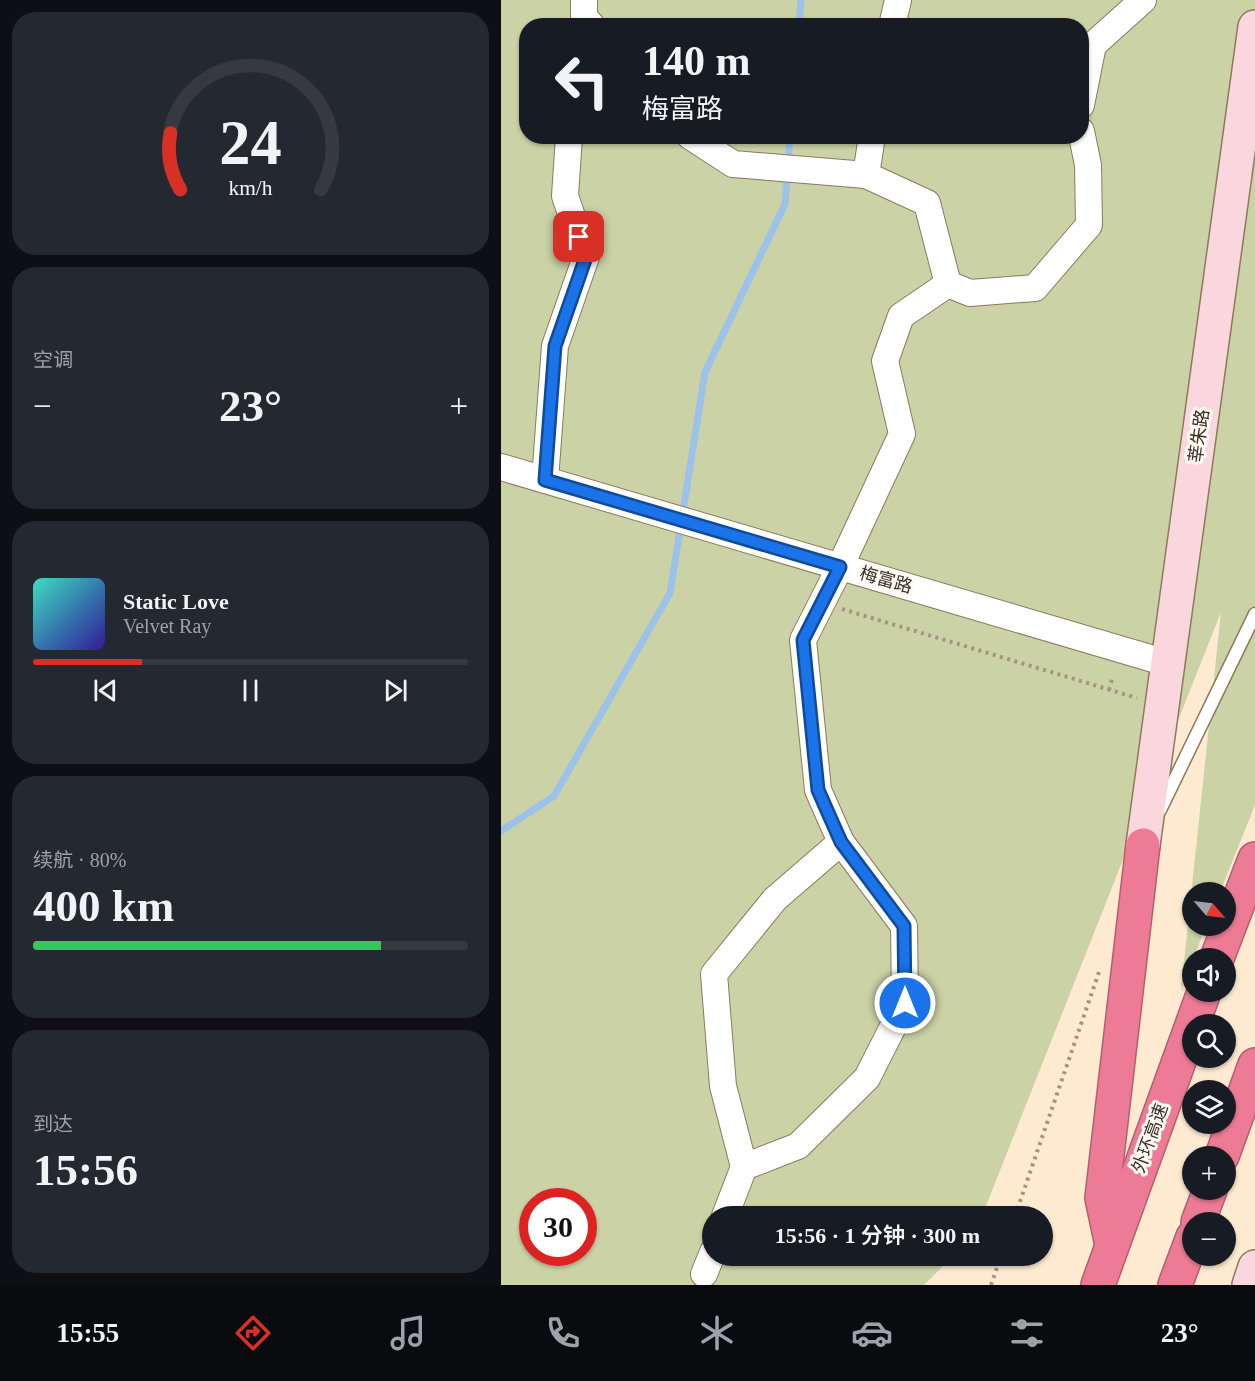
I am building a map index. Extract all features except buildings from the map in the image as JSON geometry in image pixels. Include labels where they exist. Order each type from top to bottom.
[{"type":"highway","points":[[1112,1245],[1101,1198],[1143,845]]},
{"type":"highway","points":[[1221,948],[1255,859]]},
{"type":"highway","name":"外环高速","points":[[1098,1285],[1201,1002]]},
{"type":"highway","points":[[1226,1146],[1255,1065]]},
{"type":"highway","points":[[1175,1285],[1182,1266]]},
{"type":"street","points":[[894,18],[898,0]]},
{"type":"street","points":[[1089,65],[1093,45],[1143,0]]},
{"type":"street","name":"莘朱路","points":[[1143,845],[1255,27]]},
{"type":"street","points":[[545,480],[555,346],[586,257],[565,196],[568,144]]},
{"type":"street","points":[[702,144],[733,164],[865,175],[927,203],[948,284]]},
{"type":"street","points":[[865,175],[871,144]]},
{"type":"street","points":[[948,284],[970,293],[1035,288],[1089,225],[1088,165],[1084,144]]},
{"type":"street","points":[[744,1167],[798,1146],[867,1078],[905,1003],[904,926],[841,842],[818,790],[803,640],[902,434],[885,361],[901,316],[948,284]]},
{"type":"street","name":"梅富路","points":[[501,467],[1167,663]]},
{"type":"street","points":[[729,1206],[744,1167],[723,1086],[714,974],[775,899],[841,842]]},
{"type":"street","points":[[1249,1285],[1255,1267]]},
{"type":"lane","points":[[1143,845],[1255,614]]},
{"type":"path","points":[[841,609],[1138,698],[1136,709]]},
{"type":"path","points":[[1109,690],[1113,676]]},
{"type":"path","points":[[1018,1206],[1099,971]]},
{"type":"path","points":[[991,1285],[998,1266]]},
{"type":"green space","points":[[501,0],[1255,0],[1255,805],[1224,882],[1192,882],[1221,612],[986,1206],[702,1206],[702,1266],[943,1266],[924,1285],[501,1285]]},
{"type":"green space","points":[[1187,936],[1202,936],[1197,948],[1185,948]]},
{"type":"waterway","points":[[800,18],[801,0]]},
{"type":"waterway","points":[[501,831],[554,796],[670,593],[705,372],[785,204],[789,144]]},
{"type":"route","points":[[579,237],[586,257],[555,346],[545,480],[840,567],[803,640],[818,790],[841,842],[904,926],[905,1003]]}]
